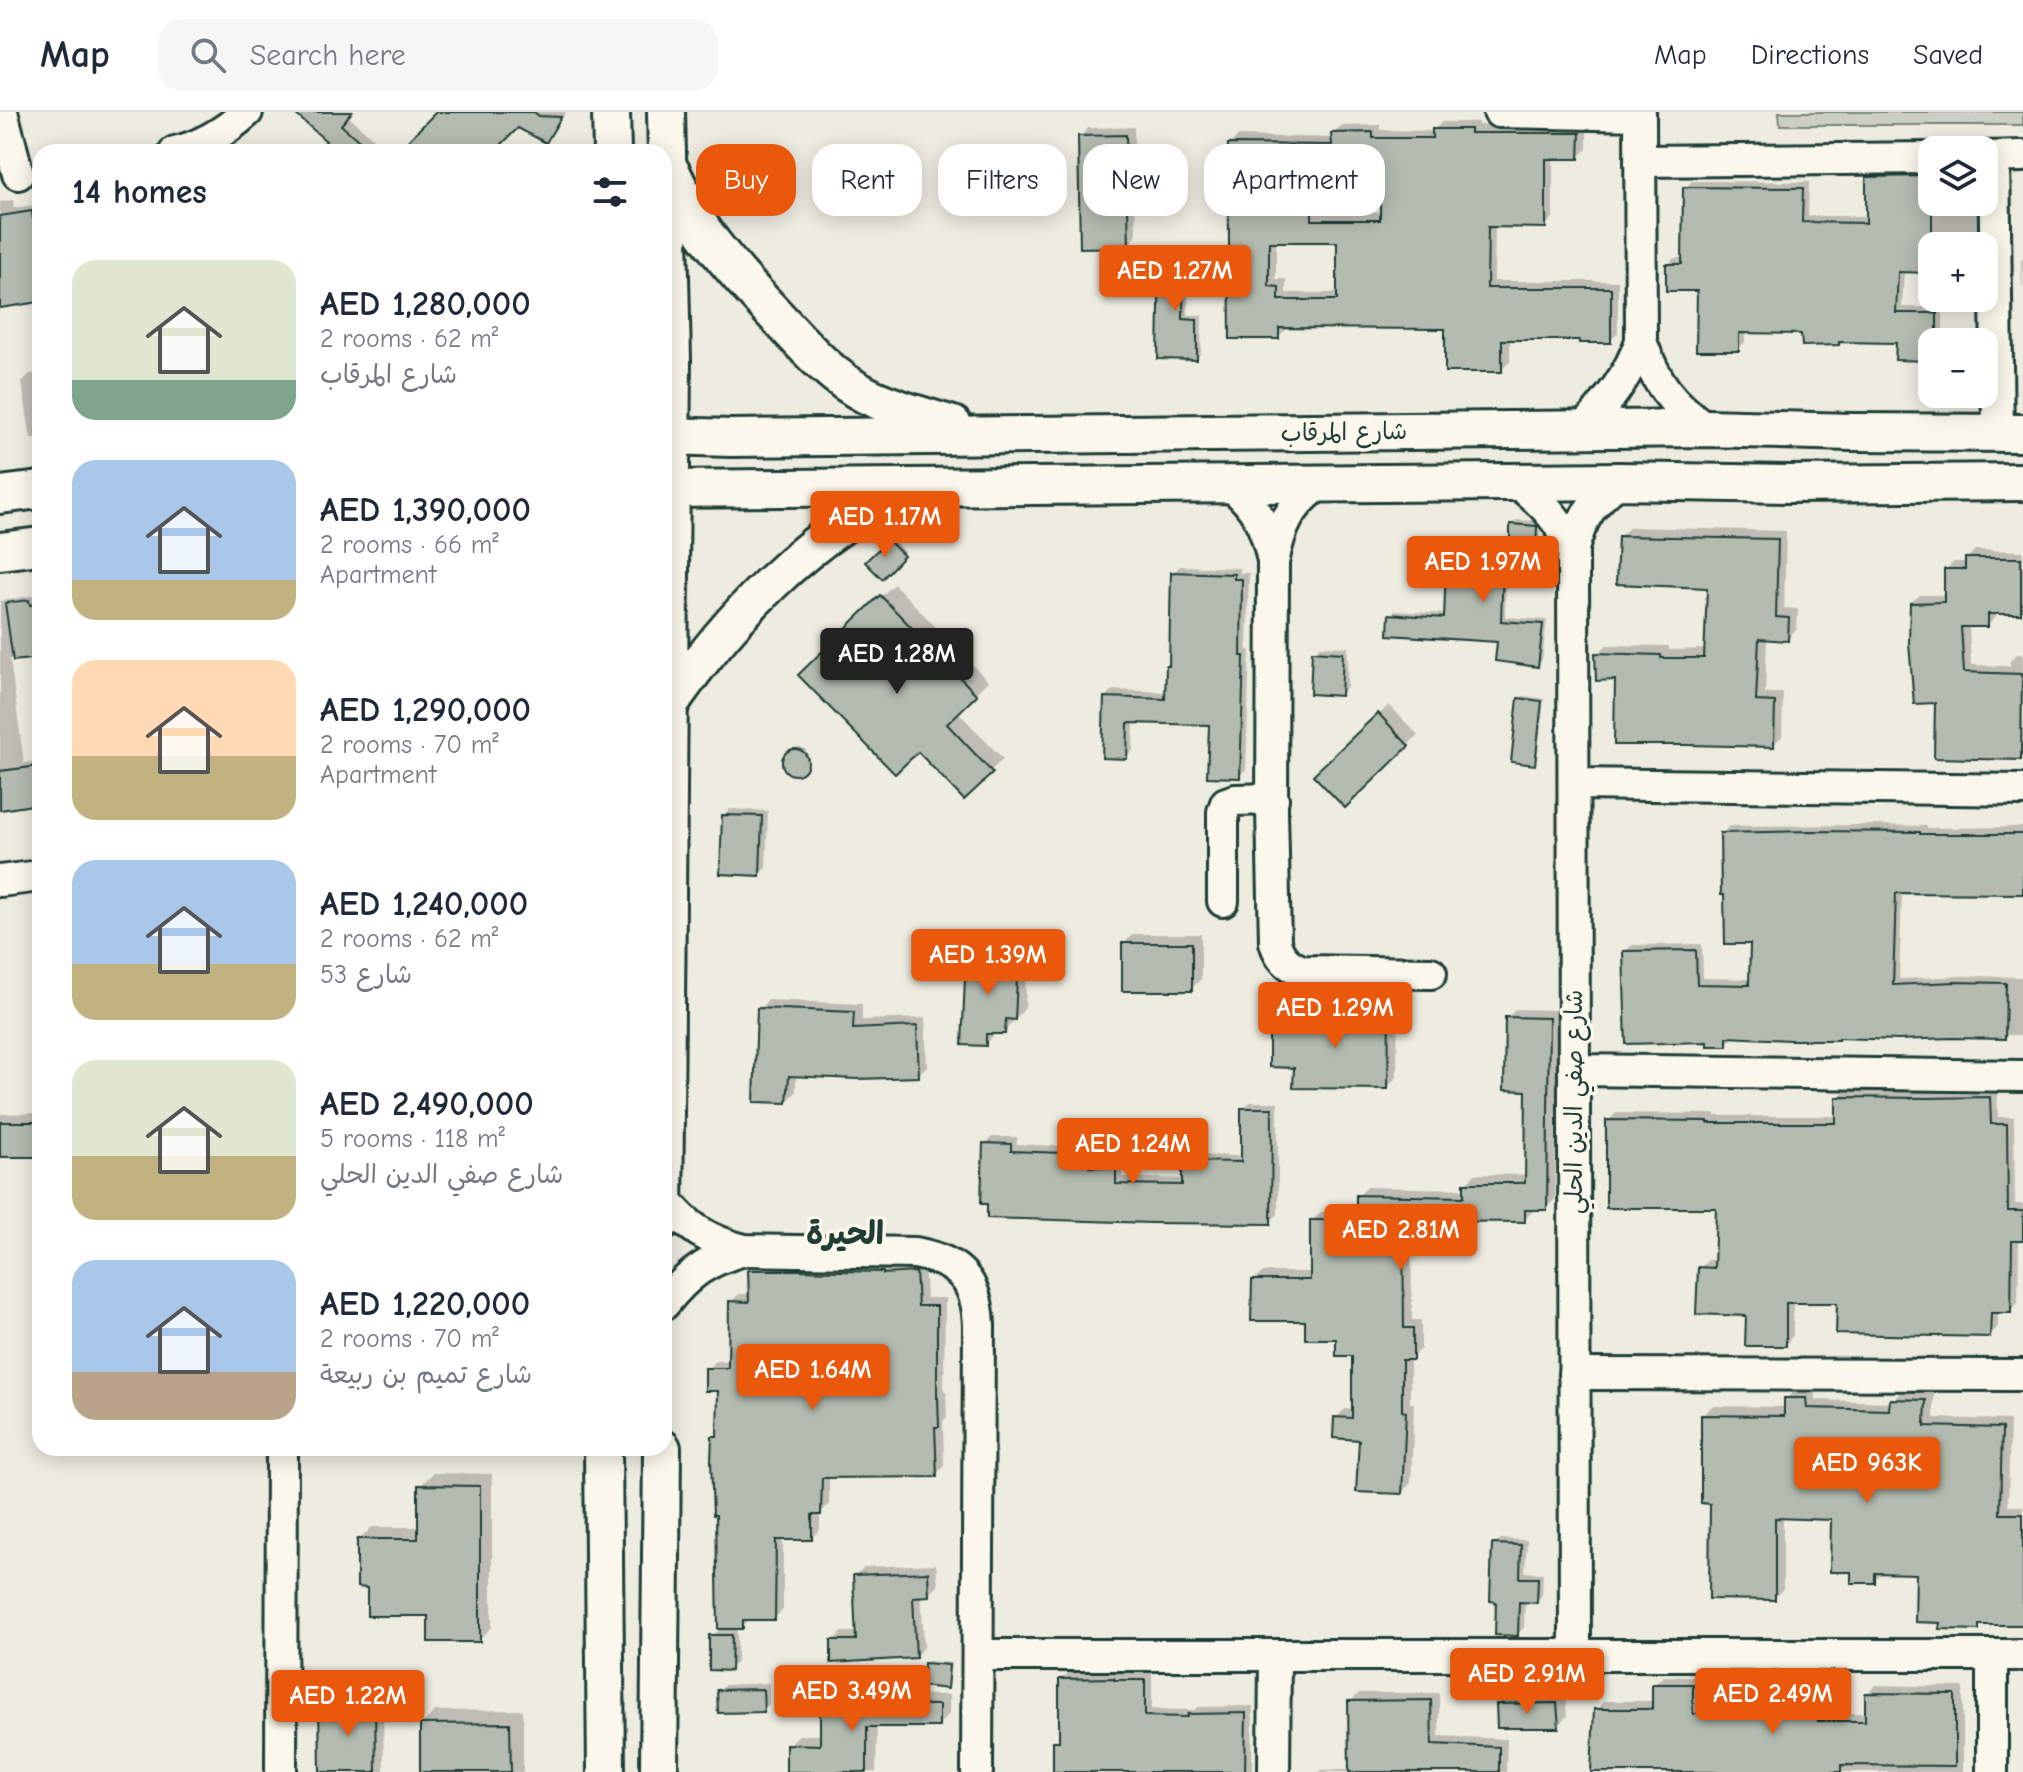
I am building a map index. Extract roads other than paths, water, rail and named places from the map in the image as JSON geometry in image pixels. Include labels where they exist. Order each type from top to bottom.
[{"type":"main road","points":[[611,112],[612,144]]},
{"type":"main road","points":[[666,112],[667,144]]},
{"type":"main road","points":[[672,172],[709,239],[766,306],[838,378],[894,407],[989,435]]},
{"type":"main road","name":"شارع المرقاب","points":[[672,436],[1706,428],[2011,433]]},
{"type":"main road","points":[[672,489],[1620,481],[1788,484],[2023,482]]},
{"type":"main road","points":[[672,701],[720,637],[766,589],[838,528],[873,505],[911,487]]},
{"type":"main road","points":[[0,495],[32,491]]},
{"type":"main road","points":[[0,551],[32,547]]},
{"type":"main road","points":[[603,1456],[606,1772]]},
{"type":"main road","points":[[659,1772],[662,1456]]},
{"type":"street","points":[[2,112],[19,174]]},
{"type":"street","points":[[1499,112],[1640,114],[1641,341],[1650,367],[1665,391],[1683,412],[1706,428]]},
{"type":"street","points":[[198,144],[239,119]]},
{"type":"street","points":[[2000,157],[2011,433]]},
{"type":"street","points":[[1640,161],[1918,158]]},
{"type":"street","points":[[1584,429],[1619,387],[1641,341]]},
{"type":"street","name":"شارع صفي الدين الحلي","points":[[1575,1655],[1573,549],[1589,510],[1620,481]]},
{"type":"street","name":"شارع صفي الدين الحلي","points":[[1516,482],[1551,511],[1573,549]]},
{"type":"street","points":[[1273,563],[1278,539],[1288,516],[1302,497],[1321,483]]},
{"type":"street","points":[[1229,484],[1246,498],[1259,518],[1269,540],[1273,563],[1273,799],[1275,942],[1278,952],[1292,967],[1302,971],[1431,973]]},
{"type":"street","points":[[1574,784],[2023,790]]},
{"type":"street","points":[[1223,901],[1223,812],[1226,803],[1273,799]]},
{"type":"street","points":[[0,881],[32,877]]},
{"type":"street","points":[[1574,1070],[2023,1076]]},
{"type":"street","points":[[672,1208],[698,1233],[720,1244],[744,1250],[915,1253],[936,1257],[955,1267],[970,1284],[978,1304],[977,1772]]},
{"type":"street","points":[[672,1294],[697,1269],[720,1257],[744,1250]]},
{"type":"street","points":[[1574,1374],[2023,1375]]},
{"type":"street","points":[[281,1772],[282,1456]]},
{"type":"street","points":[[978,1655],[2023,1655]]},
{"type":"street","points":[[1274,1772],[1275,1655]]},
{"type":"street","points":[[1992,1655],[1992,1772]]},
{"type":"district","name":"الحيرة","points":[[845,1233]]}]
